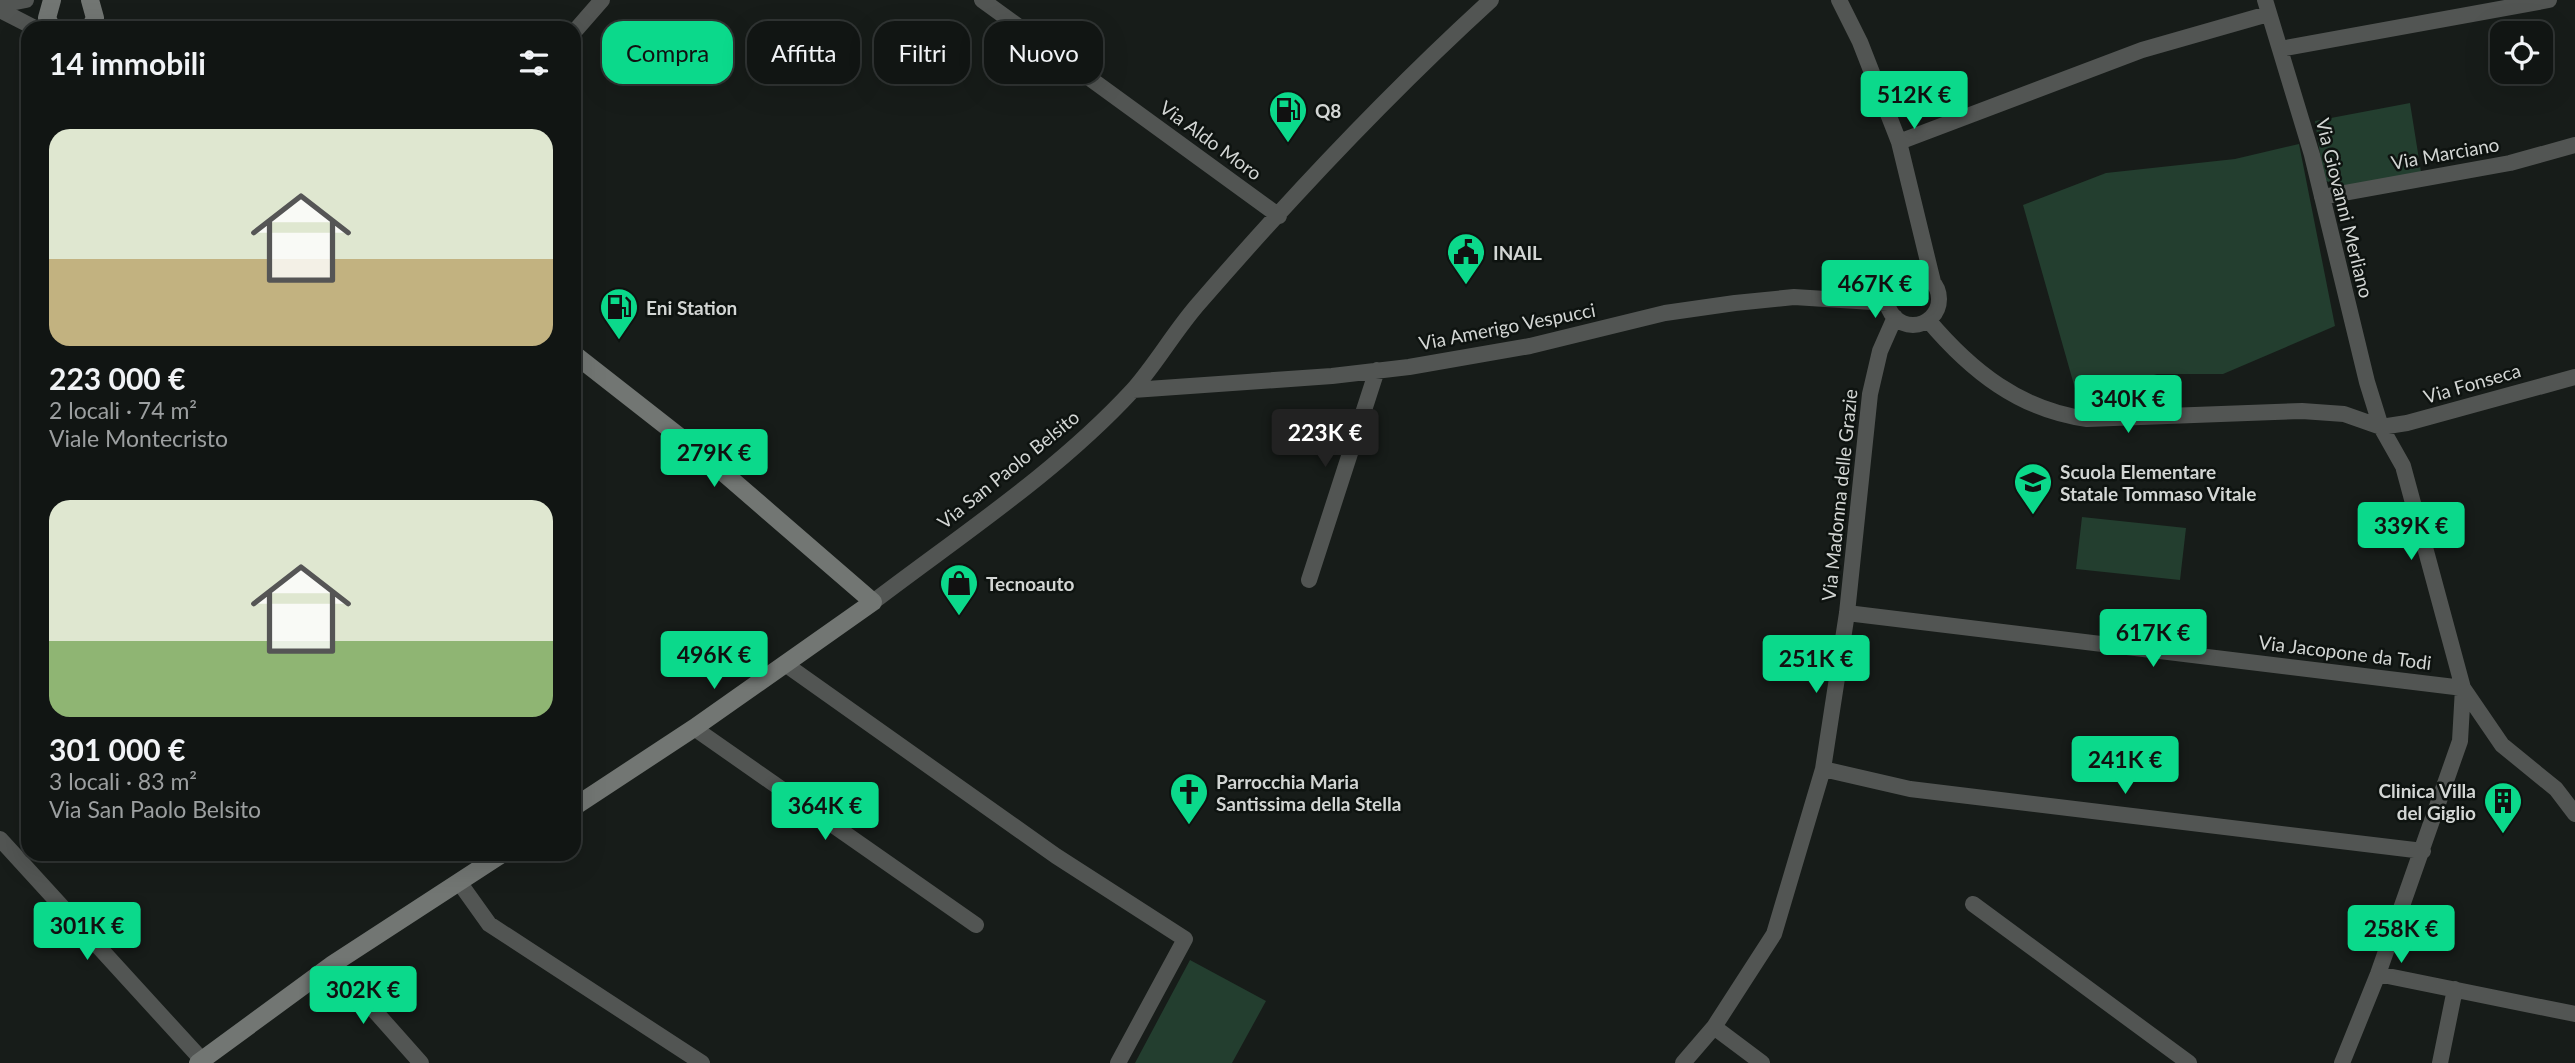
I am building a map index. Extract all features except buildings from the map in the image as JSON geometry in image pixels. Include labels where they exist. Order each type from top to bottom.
[{"type":"main road","points":[[49,3],[50,21]]},
{"type":"main road","points":[[93,5],[103,21]]},
{"type":"main road","points":[[581,359],[704,455],[873,602]]},
{"type":"main road","name":"Via San Paolo Belsito","points":[[581,802],[694,728],[873,602]]},
{"type":"main road","points":[[201,1062],[333,964],[491,861]]},
{"type":"street","points":[[0,8],[26,0]]},
{"type":"street","points":[[581,24],[602,0]]},
{"type":"street","name":"Via Aldo Moro","points":[[982,0],[1279,216]]},
{"type":"street","name":"Via San Paolo Belsito","points":[[873,602],[1055,463],[1133,390],[1198,304],[1407,76],[1490,0]]},
{"type":"street","points":[[1839,0],[1860,41],[1899,142],[1939,300],[1928,320],[1913,325],[1891,310],[1890,287],[1902,276],[1919,274],[1933,282]]},
{"type":"street","points":[[2280,49],[2549,0]]},
{"type":"street","points":[[1899,142],[2142,50],[2267,7]]},
{"type":"street","name":"Via Giovanni Merliano","points":[[2267,7],[2322,197],[2381,427],[2403,466],[2463,688]]},
{"type":"street","points":[[0,8],[23,21]]},
{"type":"street","name":"Via Marciano","points":[[2322,197],[2510,163],[2575,145]]},
{"type":"street","name":"Via Amerigo Vespucci","points":[[1133,390],[1377,370],[1530,346],[1665,313],[1735,303],[1794,297],[1891,310]]},
{"type":"street","name":"Via Madonna delle Grazie","points":[[1683,1063],[1714,1027],[1774,934],[1823,769],[1847,613],[1870,394],[1891,310]]},
{"type":"street","points":[[1928,320],[1955,353],[1992,382],[2031,405],[2060,415],[2087,419],[2302,411],[2344,414],[2381,427]]},
{"type":"street","points":[[1309,580],[1377,370]]},
{"type":"street","name":"Via Fonseca","points":[[2381,427],[2407,423],[2575,377]]},
{"type":"street","name":"Via Jacopone da Todi","points":[[1847,613],[2463,688]]},
{"type":"street","points":[[785,664],[1056,856],[1185,939],[1118,1063]]},
{"type":"street","points":[[2463,688],[2502,745],[2556,789],[2575,814]]},
{"type":"street","points":[[2342,1063],[2378,974],[2460,741],[2463,688]]},
{"type":"street","points":[[694,728],[976,925]]},
{"type":"street","points":[[1823,769],[1910,789],[2423,851]]},
{"type":"street","points":[[2556,789],[2575,792]]},
{"type":"street","points":[[0,839],[201,1062]]},
{"type":"street","points":[[459,882],[489,924],[702,1063]]},
{"type":"street","points":[[1973,904],[2189,1063]]},
{"type":"street","points":[[333,964],[421,1063]]},
{"type":"street","points":[[2378,974],[2575,1014]]},
{"type":"street","points":[[2440,1063],[2455,989]]},
{"type":"street","points":[[1714,1027],[1762,1063]]},
{"type":"green space","points":[[2410,103],[2421,172],[2342,187],[2324,180],[2315,121]]},
{"type":"green space","points":[[2299,144],[2335,326],[2223,374],[2157,374],[2078,399],[2023,205],[2106,173],[2235,159]]},
{"type":"green space","points":[[2082,517],[2186,528],[2180,580],[2076,569]]},
{"type":"green space","points":[[1190,960],[1266,1001],[1232,1063],[1135,1063]]},
{"type":"place","name":"Q8","points":[[1288,144]]},
{"type":"place","name":"INAIL","points":[[1466,286]]},
{"type":"place","name":"Eni Station","points":[[619,341]]},
{"type":"place","name":"Scuola Elementare Statale Tommaso Vitale","points":[[2033,516]]},
{"type":"place","name":"Tecnoauto","points":[[959,617]]},
{"type":"place","name":"Parrocchia Maria Santissima della Stella","points":[[1189,826]]},
{"type":"place","name":"Clinica Villa del Giglio","points":[[2503,835]]}]
